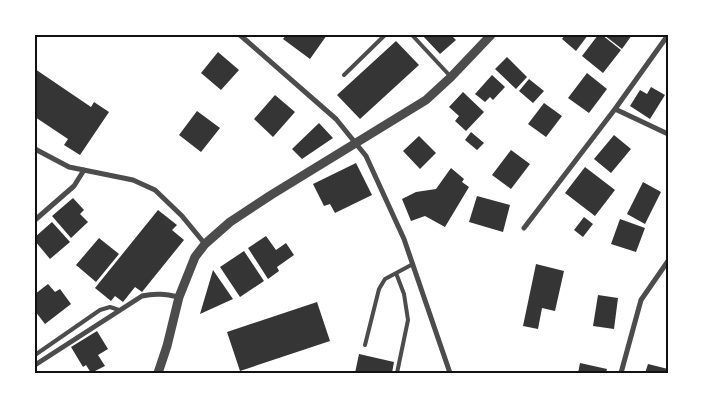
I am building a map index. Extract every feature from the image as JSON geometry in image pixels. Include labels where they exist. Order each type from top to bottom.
[{"type":"street","points":[[240,35],[336,119],[366,156],[398,225],[450,373]]},
{"type":"street","points":[[158,373],[179,297],[196,257],[205,244],[230,222],[250,208],[426,100],[491,35]]},
{"type":"street","points":[[524,228],[615,109],[668,35]]},
{"type":"street","points":[[615,109],[668,134]]},
{"type":"street","points":[[35,149],[69,167],[133,180],[155,190],[176,210],[205,244]]},
{"type":"street","points":[[35,220],[74,186],[84,170]]},
{"type":"street","points":[[621,373],[641,300],[668,261]]},
{"type":"street","points":[[35,365],[142,296],[164,293],[179,297]]},
{"type":"lane","points":[[344,74],[385,35]]},
{"type":"lane","points":[[412,35],[451,77]]},
{"type":"lane","points":[[364,345],[379,289],[385,279],[413,264]]},
{"type":"lane","points":[[396,274],[404,294],[408,320],[397,373]]},
{"type":"lane","points":[[35,355],[100,310],[110,307],[119,310]]},
{"type":"building","points":[[286,35],[327,35],[310,59],[283,39]]},
{"type":"building","points":[[422,35],[451,35],[456,40],[440,54]]},
{"type":"building","points":[[565,35],[588,35],[576,51],[562,39]]},
{"type":"building","points":[[598,35],[602,35],[621,50],[603,73],[582,56]]},
{"type":"building","points":[[604,35],[632,35],[622,49]]},
{"type":"building","points":[[396,41],[419,65],[360,119],[337,95]]},
{"type":"building","points":[[218,52],[239,70],[221,90],[201,73]]},
{"type":"building","points":[[507,57],[527,77],[516,89],[495,69]]},
{"type":"building","points":[[35,69],[91,107],[94,102],[109,112],[80,155],[64,145],[68,139],[35,117]]},
{"type":"building","points":[[587,73],[607,89],[589,113],[568,98]]},
{"type":"building","points":[[492,75],[505,87],[493,100],[490,97],[485,102],[475,94]]},
{"type":"building","points":[[529,79],[544,91],[533,103],[519,91]]},
{"type":"building","points":[[651,87],[665,95],[650,119],[630,106],[640,90],[647,94]]},
{"type":"building","points":[[463,92],[484,112],[466,131],[455,121],[459,116],[449,107]]},
{"type":"building","points":[[275,95],[295,112],[273,137],[254,119]]},
{"type":"building","points":[[544,103],[562,116],[546,137],[528,124]]},
{"type":"building","points":[[197,111],[220,128],[201,152],[179,135]]},
{"type":"building","points":[[319,123],[333,138],[302,159],[292,149]]},
{"type":"building","points":[[471,132],[484,143],[477,150],[465,140]]},
{"type":"building","points":[[614,135],[631,149],[611,173],[594,159]]},
{"type":"building","points":[[419,136],[436,153],[420,169],[403,151]]},
{"type":"building","points":[[511,150],[530,164],[511,189],[492,175]]},
{"type":"building","points":[[356,163],[372,195],[335,213],[330,204],[324,206],[313,184]]},
{"type":"building","points":[[585,167],[615,190],[595,216],[565,193]]},
{"type":"building","points":[[451,168],[464,179],[462,182],[469,187],[445,227],[425,216],[411,221],[402,199],[416,192],[436,189]]},
{"type":"building","points":[[643,182],[661,192],[645,224],[627,214]]},
{"type":"building","points":[[477,196],[510,205],[503,232],[469,222]]},
{"type":"building","points":[[73,198],[84,210],[80,214],[88,222],[71,238],[52,216]]},
{"type":"building","points":[[158,210],[177,225],[172,230],[184,240],[142,292],[135,287],[123,302],[115,296],[111,301],[95,288]]},
{"type":"building","points":[[584,217],[593,224],[583,237],[574,230]]},
{"type":"building","points":[[620,219],[645,228],[636,252],[611,244]]},
{"type":"building","points":[[52,222],[70,242],[50,259],[35,241],[35,237]]},
{"type":"building","points":[[266,236],[276,250],[286,243],[294,255],[277,267],[279,271],[268,279],[248,248]]},
{"type":"building","points":[[99,238],[119,254],[96,282],[76,265]]},
{"type":"building","points":[[244,251],[264,281],[240,297],[220,267]]},
{"type":"building","points":[[536,264],[564,271],[555,311],[542,308],[538,329],[523,326]]},
{"type":"building","points":[[213,270],[233,299],[200,314]]},
{"type":"building","points":[[48,284],[55,292],[60,289],[71,304],[45,324],[35,311],[35,294]]},
{"type":"building","points":[[598,295],[618,298],[614,329],[593,326]]},
{"type":"building","points":[[317,302],[330,341],[240,371],[227,332]]},
{"type":"building","points":[[97,331],[108,349],[98,355],[105,366],[91,373],[86,365],[83,367],[71,347]]},
{"type":"building","points":[[359,354],[394,362],[392,373],[355,373]]},
{"type":"building","points":[[580,363],[607,369],[606,373],[578,373]]},
{"type":"building","points":[[648,364],[668,369],[668,373],[645,373]]}]
